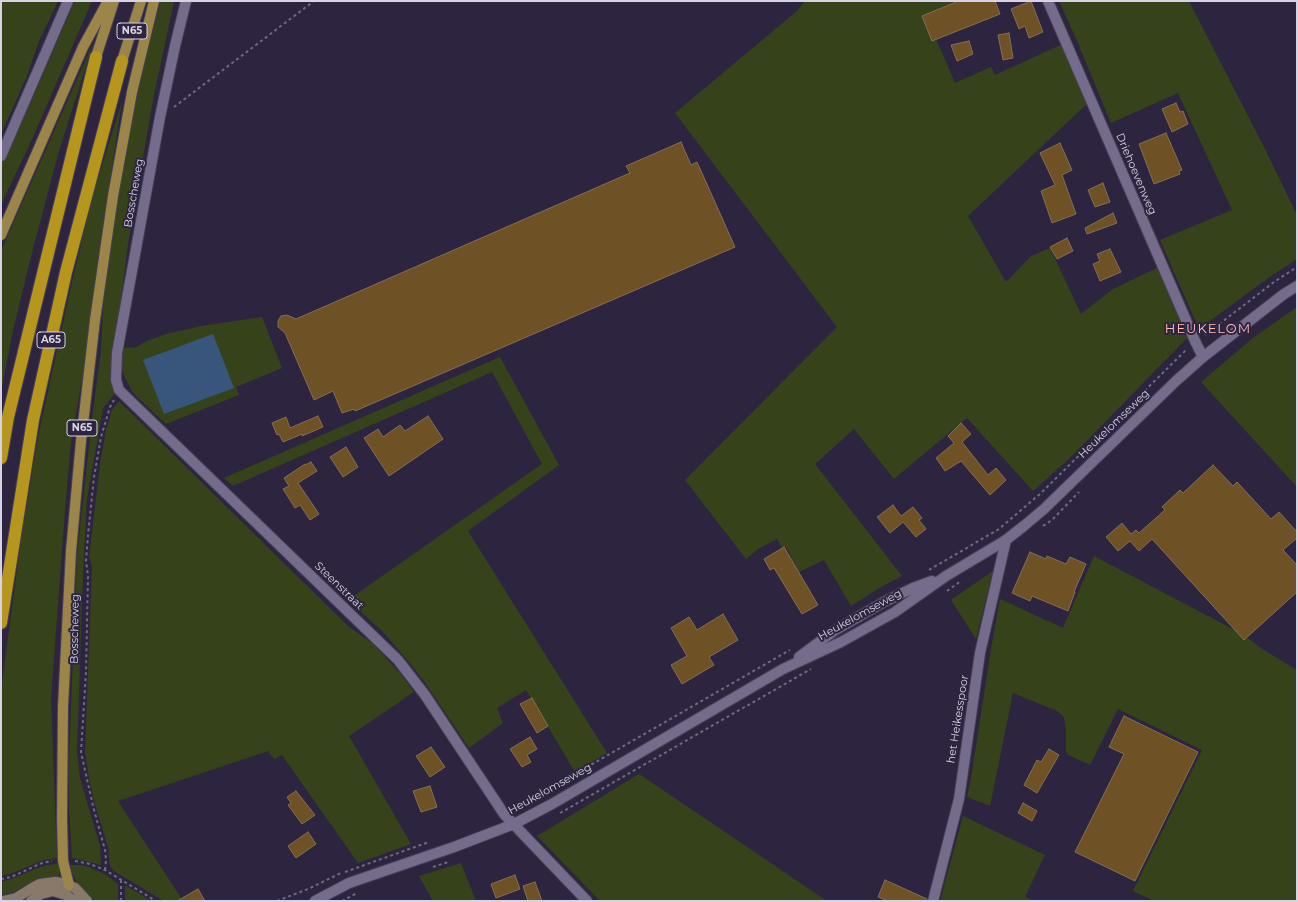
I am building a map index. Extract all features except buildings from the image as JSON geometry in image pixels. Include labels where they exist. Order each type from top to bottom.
[{"type":"highway","name":"A65","points":[[1,458],[8,417],[96,57]]},
{"type":"highway","name":"A65","points":[[1,623],[33,420],[66,272],[122,61]]},
{"type":"main road","points":[[1,236],[83,47],[108,1]]},
{"type":"main road","name":"N65","points":[[96,57],[114,1]]},
{"type":"main road","name":"N65","points":[[122,61],[141,1]]},
{"type":"main road","name":"N65","points":[[69,885],[63,861],[62,840],[63,706],[71,551],[81,440],[113,196],[132,92],[154,1]]},
{"type":"main road","points":[[3,901],[16,898],[34,887],[48,882],[69,885],[80,892],[86,901]]},
{"type":"main road","points":[[31,901],[41,894],[54,891],[66,895],[74,901]]},
{"type":"street","points":[[1,156],[68,1]]},
{"type":"street","name":"Bosscheweg","points":[[120,390],[116,380],[117,353],[160,117],[186,1]]},
{"type":"street","name":"Driehoevenweg","points":[[1048,1],[1203,357]]},
{"type":"street","name":"Heukelomseweg","points":[[315,901],[349,883],[454,847],[514,824],[552,804],[783,669],[841,642],[888,616],[946,576],[1006,540],[1044,509],[1151,405],[1203,357],[1284,294],[1297,286]]},
{"type":"street","name":"Steenstraat","points":[[120,390],[398,660],[425,695],[504,814],[587,901]]},
{"type":"street","name":"het Heikesspoor","points":[[933,901],[959,799],[980,653],[1006,540]]},
{"type":"street","name":"Heukelomseweg","points":[[783,669],[834,631],[884,602],[913,588],[946,576]]},
{"type":"path","points":[[160,117],[314,1]]},
{"type":"path","name":"Heukelomseweg","points":[[925,572],[998,529],[1041,493],[1196,341],[1297,266]]},
{"type":"path","name":"Bosscheweg","points":[[105,870],[105,850],[81,752],[86,672],[88,576],[86,561],[94,477],[101,437],[110,407],[120,390]]},
{"type":"path","points":[[941,594],[966,578]]},
{"type":"path","points":[[504,814],[795,647]]},
{"type":"path","points":[[554,816],[574,807],[816,666]]},
{"type":"path","points":[[121,901],[121,880],[156,901]]},
{"type":"green space","points":[[1,1],[58,1],[39,41],[26,78],[1,134]]},
{"type":"green space","points":[[75,1],[92,1],[33,137],[1,205],[1,162],[14,141]]},
{"type":"green space","points":[[161,1],[174,1],[153,100],[128,244],[115,350],[117,391],[103,408],[87,499],[77,751],[80,778],[100,846],[101,865],[72,858],[69,807],[69,757],[77,555],[101,351],[103,307],[121,169],[138,77]]},
{"type":"green space","points":[[805,1],[956,1],[959,12],[930,25],[955,83],[991,67],[995,75],[1067,42],[1091,100],[968,216],[1006,282],[1031,256],[1050,248],[1081,314],[1113,289],[1161,266],[1190,335],[1071,457],[1033,491],[967,418],[894,479],[854,429],[815,464],[902,576],[879,588],[851,606],[824,560],[799,572],[786,547],[782,548],[777,539],[758,549],[746,559],[685,480],[837,327],[675,113],[797,11]]},
{"type":"green space","points":[[1059,1],[1189,1],[1297,215],[1297,259],[1271,276],[1199,329],[1160,240],[1232,210],[1178,93],[1111,123]]},
{"type":"green space","points":[[94,41],[59,151],[33,249],[13,330],[1,392],[1,251]]},
{"type":"green space","points":[[122,101],[104,220],[87,351],[71,442],[65,510],[51,698],[57,858],[44,860],[10,874],[1,876],[1,691],[21,540],[38,437],[70,291],[92,198]]},
{"type":"green space","points":[[1297,307],[1297,487],[1201,382],[1253,338]]},
{"type":"green space","points":[[262,317],[282,368],[236,387],[239,395],[166,424],[133,393],[121,365],[122,348],[136,347],[166,334],[201,326]]},
{"type":"green space","points":[[500,357],[559,465],[468,531],[607,753],[575,772],[526,690],[497,708],[503,723],[469,748],[426,684],[409,662],[383,632],[348,600],[542,464],[492,372],[233,486],[224,478]]},
{"type":"green space","points":[[119,401],[349,627],[372,643],[400,673],[414,692],[349,736],[411,844],[358,863],[282,755],[274,759],[268,751],[118,801],[183,901],[164,901],[114,871],[110,866],[108,847],[94,801],[85,752],[92,566],[89,557],[100,464],[106,430],[112,410]]},
{"type":"green space","points":[[1094,556],[1244,635],[1262,649],[1297,670],[1297,901],[1154,901],[1133,891],[1202,750],[1118,709],[1090,765],[1068,755],[1066,751],[1066,732],[1063,716],[1057,711],[1013,693],[990,806],[967,797],[1000,599],[1063,628]]},
{"type":"green space","points":[[993,571],[976,639],[951,600]]},
{"type":"green space","points":[[639,774],[827,901],[600,901],[537,836]]},
{"type":"green space","points":[[963,816],[1045,855],[1025,897],[1034,901],[940,901]]},
{"type":"green space","points":[[59,863],[59,877],[40,879],[13,892],[1,895],[1,882],[40,867]]},
{"type":"green space","points":[[461,863],[476,901],[433,901],[419,876]]},
{"type":"green space","points":[[68,865],[89,867],[106,875],[118,884],[118,901],[98,901],[86,894],[76,881]]},
{"type":"green space","points":[[125,885],[151,901],[125,901]]},
{"type":"water","points":[[213,334],[234,388],[164,414],[143,360]]},
{"type":"district","name":"HEUKELOM","points":[[1208,329]]}]
